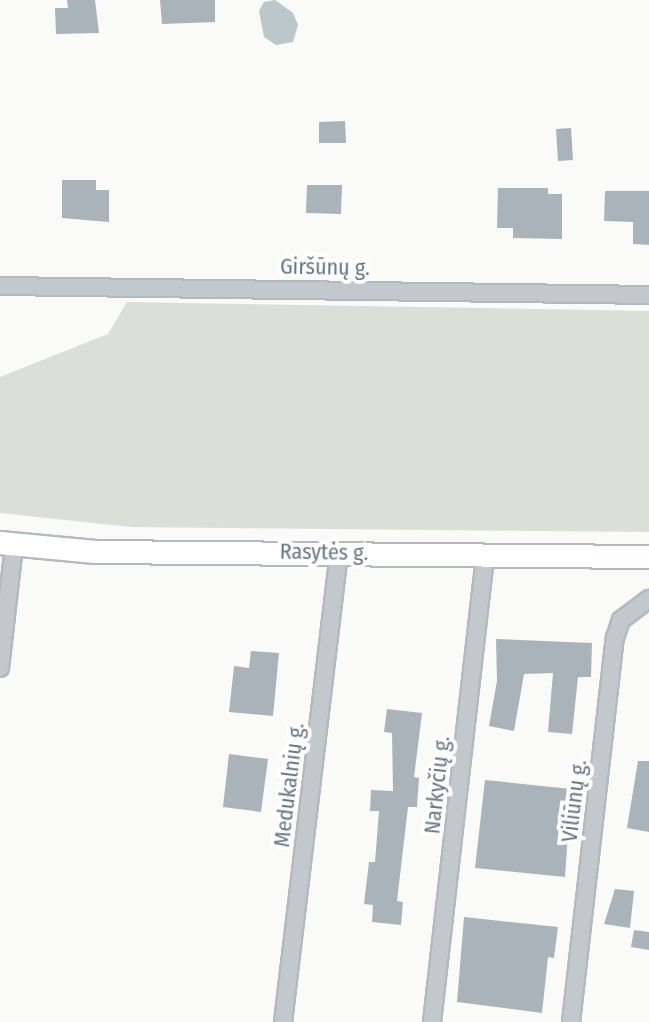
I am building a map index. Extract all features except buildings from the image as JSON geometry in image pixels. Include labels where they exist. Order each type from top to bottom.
[{"type":"main road","name":"Rasytės g.","points":[[7,544],[96,552],[649,557]]},
{"type":"street","name":"Giršūnų g.","points":[[0,286],[649,295]]},
{"type":"street","points":[[0,668],[7,544]]},
{"type":"street","name":"Medukalnių g.","points":[[283,1022],[339,552]]},
{"type":"street","name":"Narkyčių g.","points":[[432,1022],[485,554]]},
{"type":"street","name":"Viliūnų g.","points":[[571,1022],[615,638],[621,620],[649,599]]},
{"type":"shaded area","points":[[275,0],[293,13],[298,25],[293,42],[276,45],[264,37],[259,11],[264,2]]},
{"type":"shaded area","points":[[127,302],[649,311],[649,532],[131,527],[0,513],[0,377],[108,334]]}]
